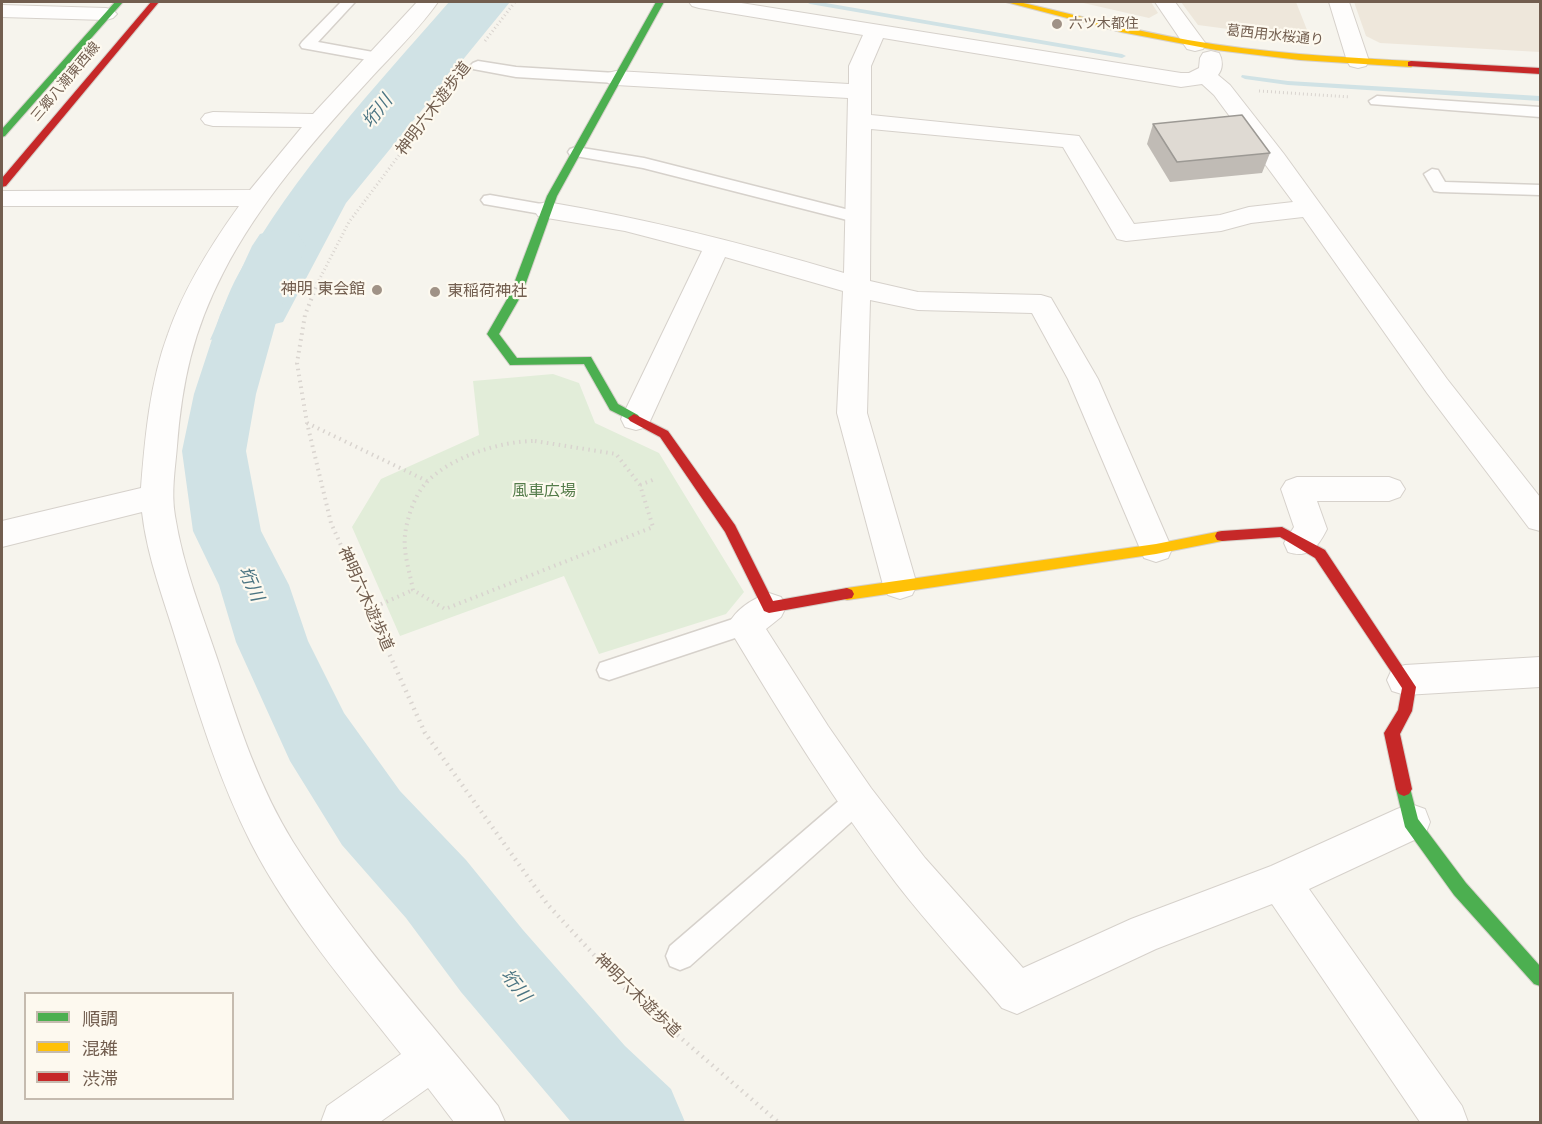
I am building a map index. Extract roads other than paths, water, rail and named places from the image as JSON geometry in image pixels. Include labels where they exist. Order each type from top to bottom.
[{"type":"street","name":"三郷八潮東西線","points":[[2,184],[155,2]]},
{"type":"street","points":[[428,2],[317,123],[255,198],[206,279],[174,352],[165,409],[157,496],[164,547],[212,700],[248,795],[279,855],[326,924],[482,1122]]},
{"type":"street","points":[[660,2],[552,196],[516,294],[493,334],[514,362],[587,360],[614,407],[664,434],[730,529],[757,616],[815,738],[911,871],[1017,993],[1146,933],[1280,882],[1411,822]]},
{"type":"street","points":[[699,2],[1181,80],[1212,78]]},
{"type":"street","name":"葛西用水桜通り","points":[[1010,2],[1136,32],[1203,45],[1358,61],[1540,71]]},
{"type":"street","points":[[1165,2],[1203,45],[1212,78],[1310,208],[1437,386],[1540,519]]},
{"type":"street","points":[[1339,2],[1358,61]]},
{"type":"street","name":"三郷八潮東西線","points":[[2,134],[112,8]]},
{"type":"street","points":[[2,11],[112,8]]},
{"type":"street","points":[[875,31],[860,66],[859,218],[852,413],[900,585]]},
{"type":"street","points":[[616,78],[861,92]]},
{"type":"street","points":[[213,119],[303,120],[317,123]]},
{"type":"street","points":[[860,121],[1071,141],[1125,233],[1221,223],[1250,215],[1310,208]]},
{"type":"street","points":[[2,198],[255,198]]},
{"type":"street","points":[[548,210],[625,224],[764,258],[881,294],[918,302],[1041,304],[1083,379],[1155,549]]},
{"type":"street","points":[[636,419],[716,248]]},
{"type":"street","points":[[1300,543],[1311,529],[1297,489],[1389,489]]},
{"type":"street","points":[[2,534],[157,496]]},
{"type":"street","points":[[757,616],[900,585],[1155,549],[1235,534],[1282,532],[1320,554],[1409,687],[1405,711],[1392,733],[1411,822],[1460,889],[1540,978]]},
{"type":"street","points":[[1405,680],[1540,672]]},
{"type":"street","points":[[1280,882],[1446,1122]]},
{"type":"street","points":[[343,1122],[433,1058]]},
{"type":"lane","points":[[348,2],[307,45],[379,57]]},
{"type":"lane","points":[[478,66],[516,72],[616,78]]},
{"type":"lane","points":[[1377,101],[1540,112]]},
{"type":"lane","points":[[576,152],[644,163],[859,218]]},
{"type":"lane","points":[[1432,174],[1440,187],[1540,190]]},
{"type":"lane","points":[[490,200],[548,210]]},
{"type":"lane","points":[[609,670],[757,616]]},
{"type":"lane","points":[[680,956],[858,800]]},
{"type":"water","points":[[449,2],[510,2],[346,203],[283,322],[210,340],[235,281],[285,200],[337,132]]},
{"type":"waterway","points":[[810,2],[1122,56]]},
{"type":"waterway","points":[[1245,77],[1288,83],[1540,99]]},
{"type":"waterway","name":"垳川","points":[[279,246],[249,315],[225,394],[214,451],[227,531],[254,585],[272,642],[317,737],[371,818],[436,889],[492,961],[592,1079],[638,1122]]},
{"type":"place","name":"六ツ木都住","points":[[1057,24]]},
{"type":"place","name":"神明 東会館","points":[[377,290]]},
{"type":"place","name":"東稲荷神社","points":[[435,292]]},
{"type":"park label","name":"風車広場","points":[[544,492]]}]
